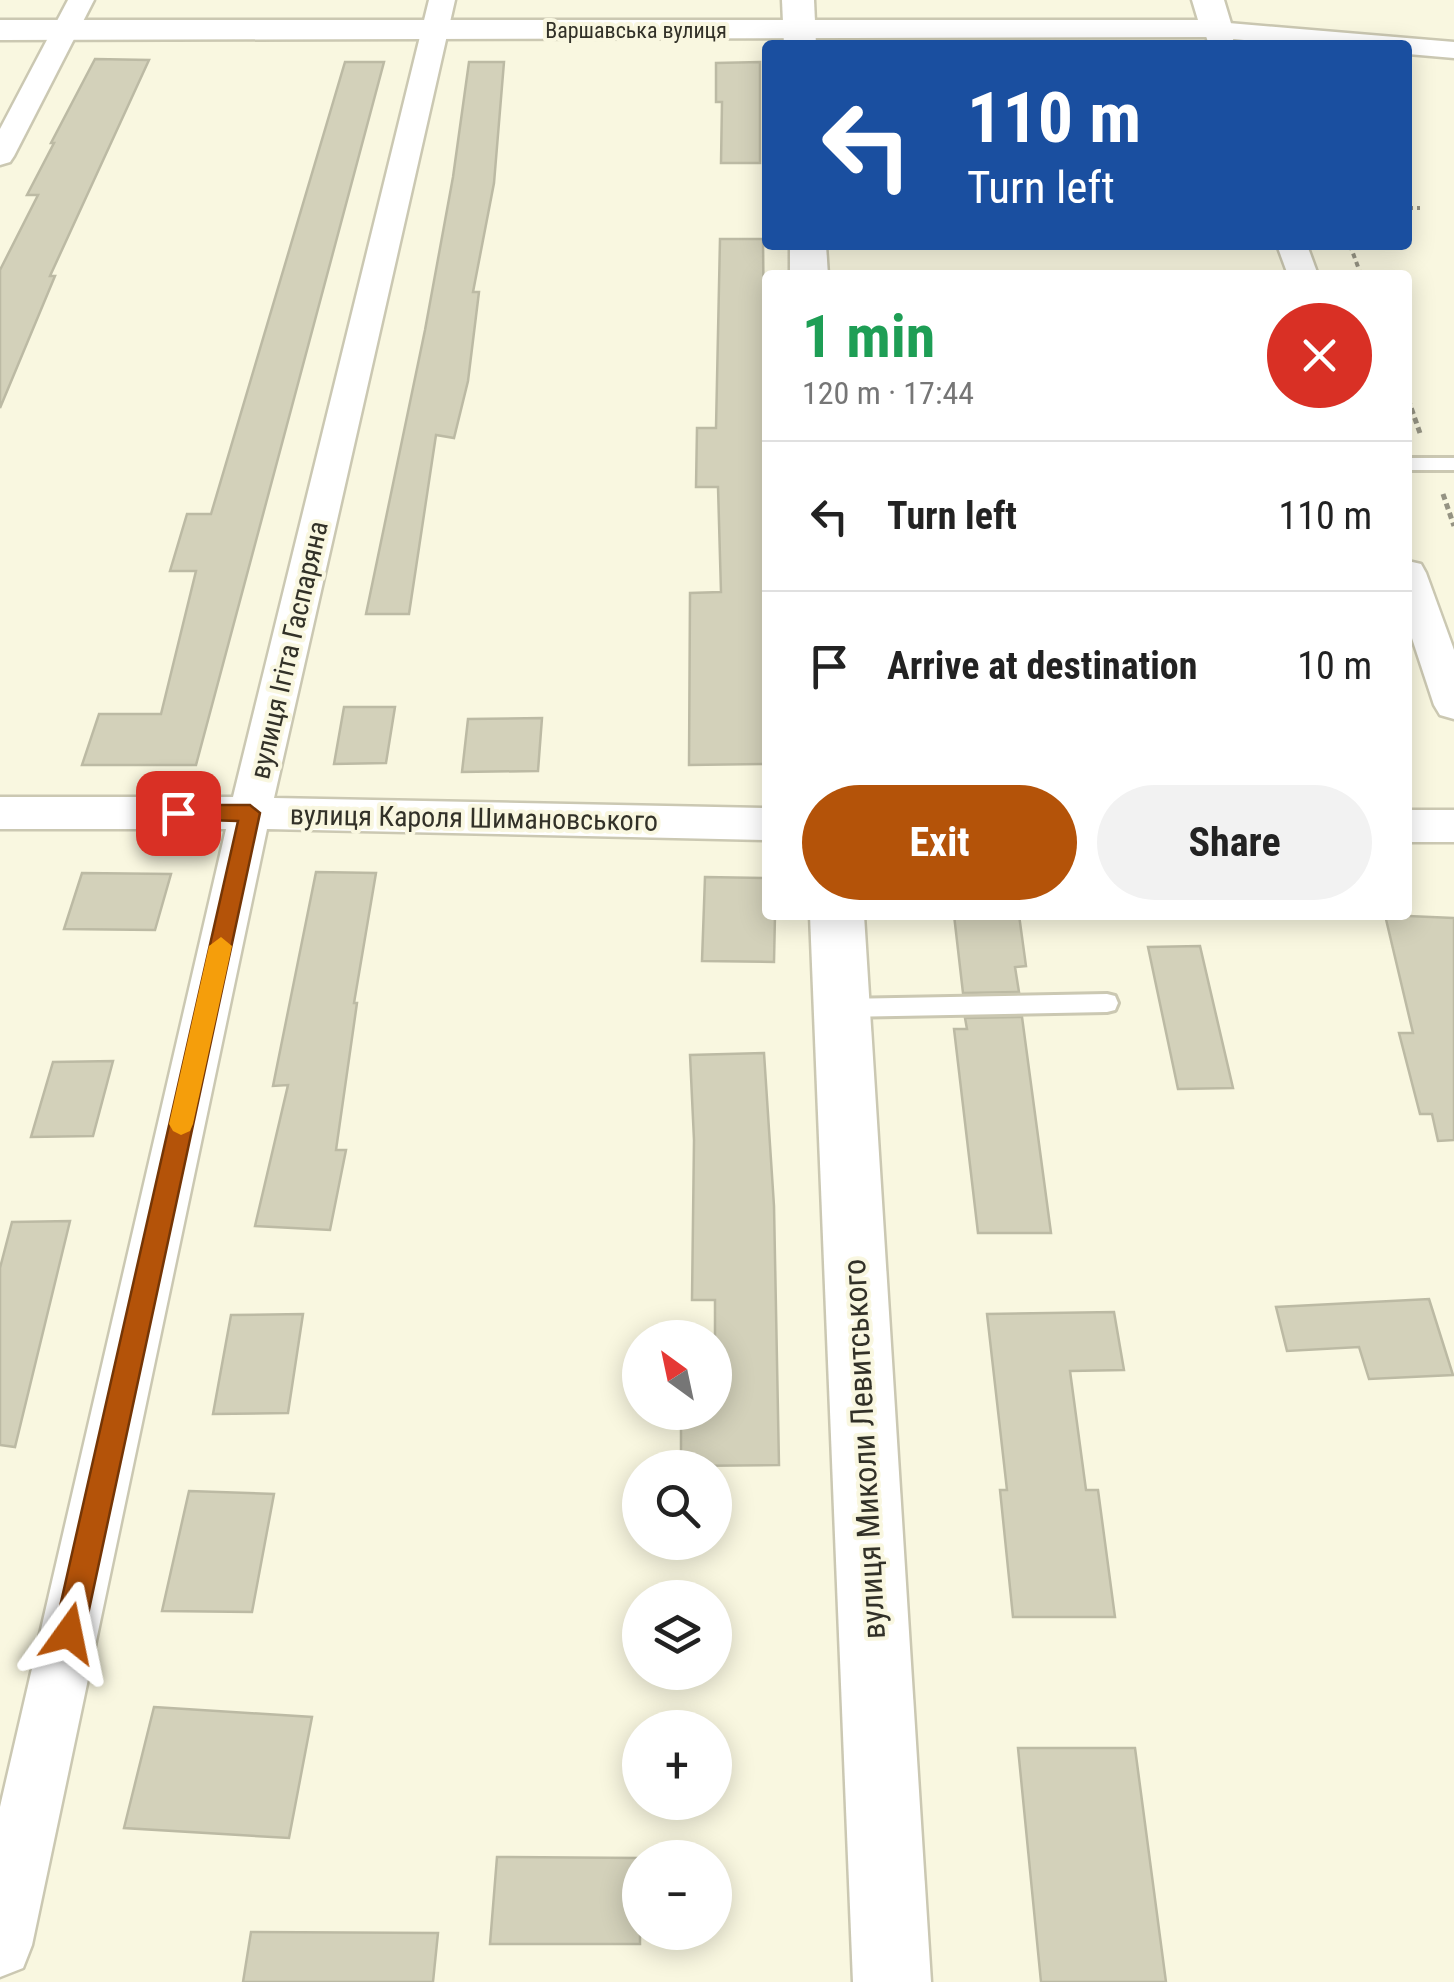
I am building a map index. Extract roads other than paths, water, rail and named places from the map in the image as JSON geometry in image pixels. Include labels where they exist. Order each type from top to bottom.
[{"type":"street","points":[[0,156],[81,0]]},
{"type":"street","name":"Варшавська вулиця","points":[[0,30],[64,31],[438,15],[799,25],[1216,25],[1346,40]]},
{"type":"street","name":"вулиця Ігіта Гаспаряна","points":[[0,1945],[250,813],[438,15]]},
{"type":"street","points":[[1412,46],[1454,50]]},
{"type":"street","points":[[1412,584],[1454,705]]},
{"type":"street","name":"вулиця Кароля Шимановського","points":[[0,813],[250,813],[762,824]]},
{"type":"street","points":[[1412,826],[1454,826]]},
{"type":"street","name":"вулиця Миколи Левитського","points":[[837,920],[892,1982]]},
{"type":"lane","points":[[1412,464],[1454,464]]},
{"type":"lane","points":[[842,1008],[1107,1003]]}]
